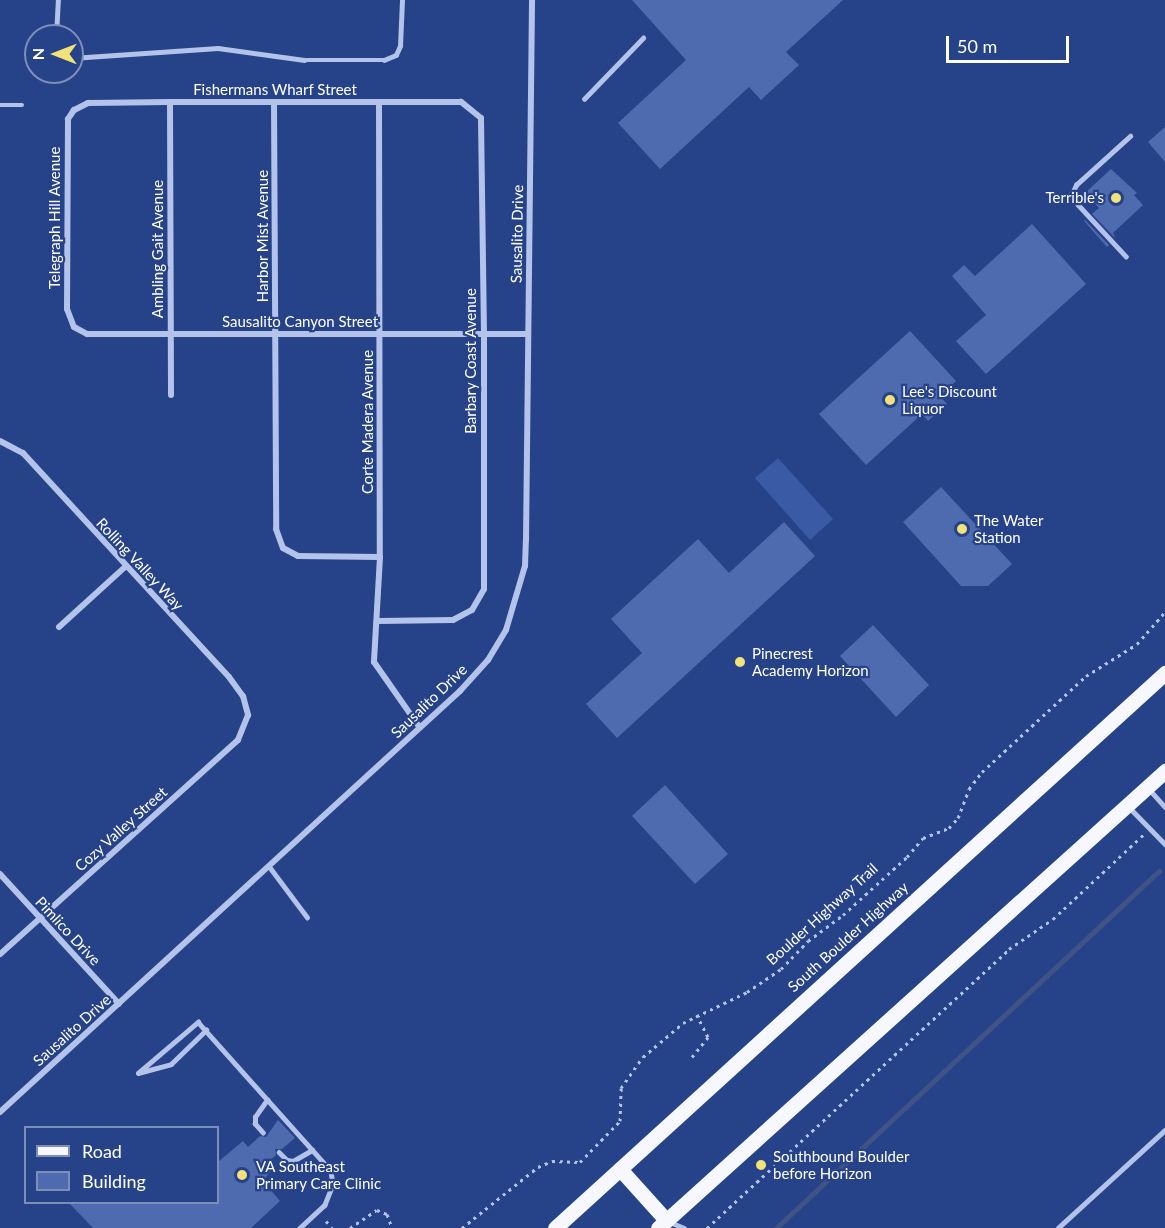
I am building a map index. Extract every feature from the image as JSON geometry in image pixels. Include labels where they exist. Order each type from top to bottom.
[{"type":"main road","name":"South Boulder Highway","points":[[555,1228],[1165,673]]},
{"type":"main road","points":[[620,1168],[665,1225],[1165,771]]},
{"type":"street","name":"Sausalito Drive","points":[[0,1112],[420,728],[488,660],[506,630],[517,597],[526,540],[532,0]]},
{"type":"street","name":"Ambling Gait Avenue","points":[[170,102],[171,395]]},
{"type":"street","name":"Harbor Mist Avenue","points":[[274,102],[276,529],[283,548],[298,556],[380,556]]},
{"type":"street","name":"Corte Madera Avenue","points":[[379,102],[380,556],[374,662],[420,728]]},
{"type":"street","name":"Fishermans Wharf Street","points":[[74,110],[88,103],[461,102],[476,110]]},
{"type":"street","name":"Telegraph Hill Avenue","points":[[74,110],[68,119],[67,297],[74,327]]},
{"type":"street","name":"Barbary Coast Avenue","points":[[377,621],[453,620],[472,610],[484,589],[481,118],[476,110]]},
{"type":"street","name":"Sausalito Canyon Street","points":[[74,327],[87,334],[528,334]]},
{"type":"street","name":"Rolling Valley Way","points":[[0,441],[23,453],[125,567],[229,677],[243,696],[248,715]]},
{"type":"street","points":[[59,627],[125,567]]},
{"type":"street","name":"Cozy Valley Street","points":[[0,954],[238,741],[248,715]]},
{"type":"street","name":"Pimlico Drive","points":[[0,874],[119,1004]]},
{"type":"lane","points":[[57,24],[58,0]]},
{"type":"lane","points":[[84,57],[218,48],[304,60],[384,60],[396,56],[400,46],[402,0]]},
{"type":"lane","points":[[584,99],[643,39]]},
{"type":"lane","points":[[0,105],[22,105]]},
{"type":"lane","points":[[1126,257],[1075,202],[1072,194],[1076,185],[1130,136]]},
{"type":"lane","points":[[1147,787],[1165,807]]},
{"type":"lane","points":[[1127,805],[1165,844]]},
{"type":"lane","points":[[269,866],[307,917]]},
{"type":"lane","points":[[206,1030],[171,1064],[138,1073],[198,1022],[206,1030],[331,1171],[333,1185],[325,1205],[300,1228]]},
{"type":"lane","points":[[263,1134],[255,1124],[255,1117],[267,1100]]},
{"type":"lane","points":[[1058,1228],[1165,1130]]},
{"type":"lane","points":[[279,1152],[287,1160],[293,1161],[312,1150]]},
{"type":"lane","points":[[665,1225],[684,1228]]},
{"type":"path","name":"Boulder Highway Trail","points":[[462,1228],[538,1167],[552,1161],[580,1162],[620,1121],[621,1088],[643,1057],[697,1015],[747,992],[781,969],[808,940],[843,915],[907,857],[923,838],[949,828],[958,818],[969,789],[982,772],[1086,676],[1137,644],[1165,612]]},
{"type":"path","points":[[707,1228],[1009,949],[1053,919],[1150,828]]},
{"type":"path","points":[[692,1057],[708,1037],[697,1015]]},
{"type":"path","points":[[350,1228],[377,1210],[387,1214],[392,1228]]},
{"type":"path","points":[[326,1221],[332,1228]]},
{"type":"shaded area","points":[[778,458],[833,519],[810,540],[755,478]]},
{"type":"building","points":[[632,0],[843,0],[786,52],[799,65],[761,100],[749,87],[660,169],[618,123],[686,60]]},
{"type":"building","points":[[1165,127],[1165,162],[1148,142]]},
{"type":"building","points":[[1111,169],[1137,193],[1134,195],[1143,205],[1113,233],[1116,239],[1092,214],[1099,208],[1085,193]]},
{"type":"building","points":[[1084,221],[1109,245],[1107,247]]},
{"type":"building","points":[[1032,224],[1086,284],[986,374],[956,341],[986,315],[952,276],[964,265],[975,276]]},
{"type":"building","name":"Lee's Discount Liquor","points":[[910,331],[956,381],[940,396],[947,404],[928,421],[922,414],[866,465],[819,414]]},
{"type":"building","points":[[941,487],[1012,564],[988,586],[961,586],[903,522]]},
{"type":"building","points":[[784,522],[815,556],[617,738],[586,704],[642,653],[611,619],[698,539],[729,573]]},
{"type":"building","points":[[873,625],[929,685],[896,717],[840,656]]},
{"type":"building","points":[[665,785],[728,854],[695,884],[632,816]]},
{"type":"building","name":"VA Southeast Primary Care Clinic","points":[[278,1120],[295,1138],[282,1149],[275,1149],[276,1155],[267,1163],[272,1169],[263,1181],[280,1201],[251,1228],[93,1228],[70,1204],[219,1204],[219,1161],[243,1141],[248,1147],[260,1136],[266,1137]]},
{"type":"waterway","points":[[776,1228],[1159,871]]},
{"type":"place","name":"Terrible's","points":[[1116,198]]},
{"type":"place","name":"Lee's Discount Liquor","points":[[890,400]]},
{"type":"place","name":"The Water Station","points":[[962,529]]},
{"type":"place","name":"Pinecrest Academy Horizon","points":[[740,662]]},
{"type":"place","name":"Southbound Boulder before Horizon","points":[[761,1165]]},
{"type":"place","name":"VA Southeast Primary Care Clinic","points":[[242,1175]]}]
